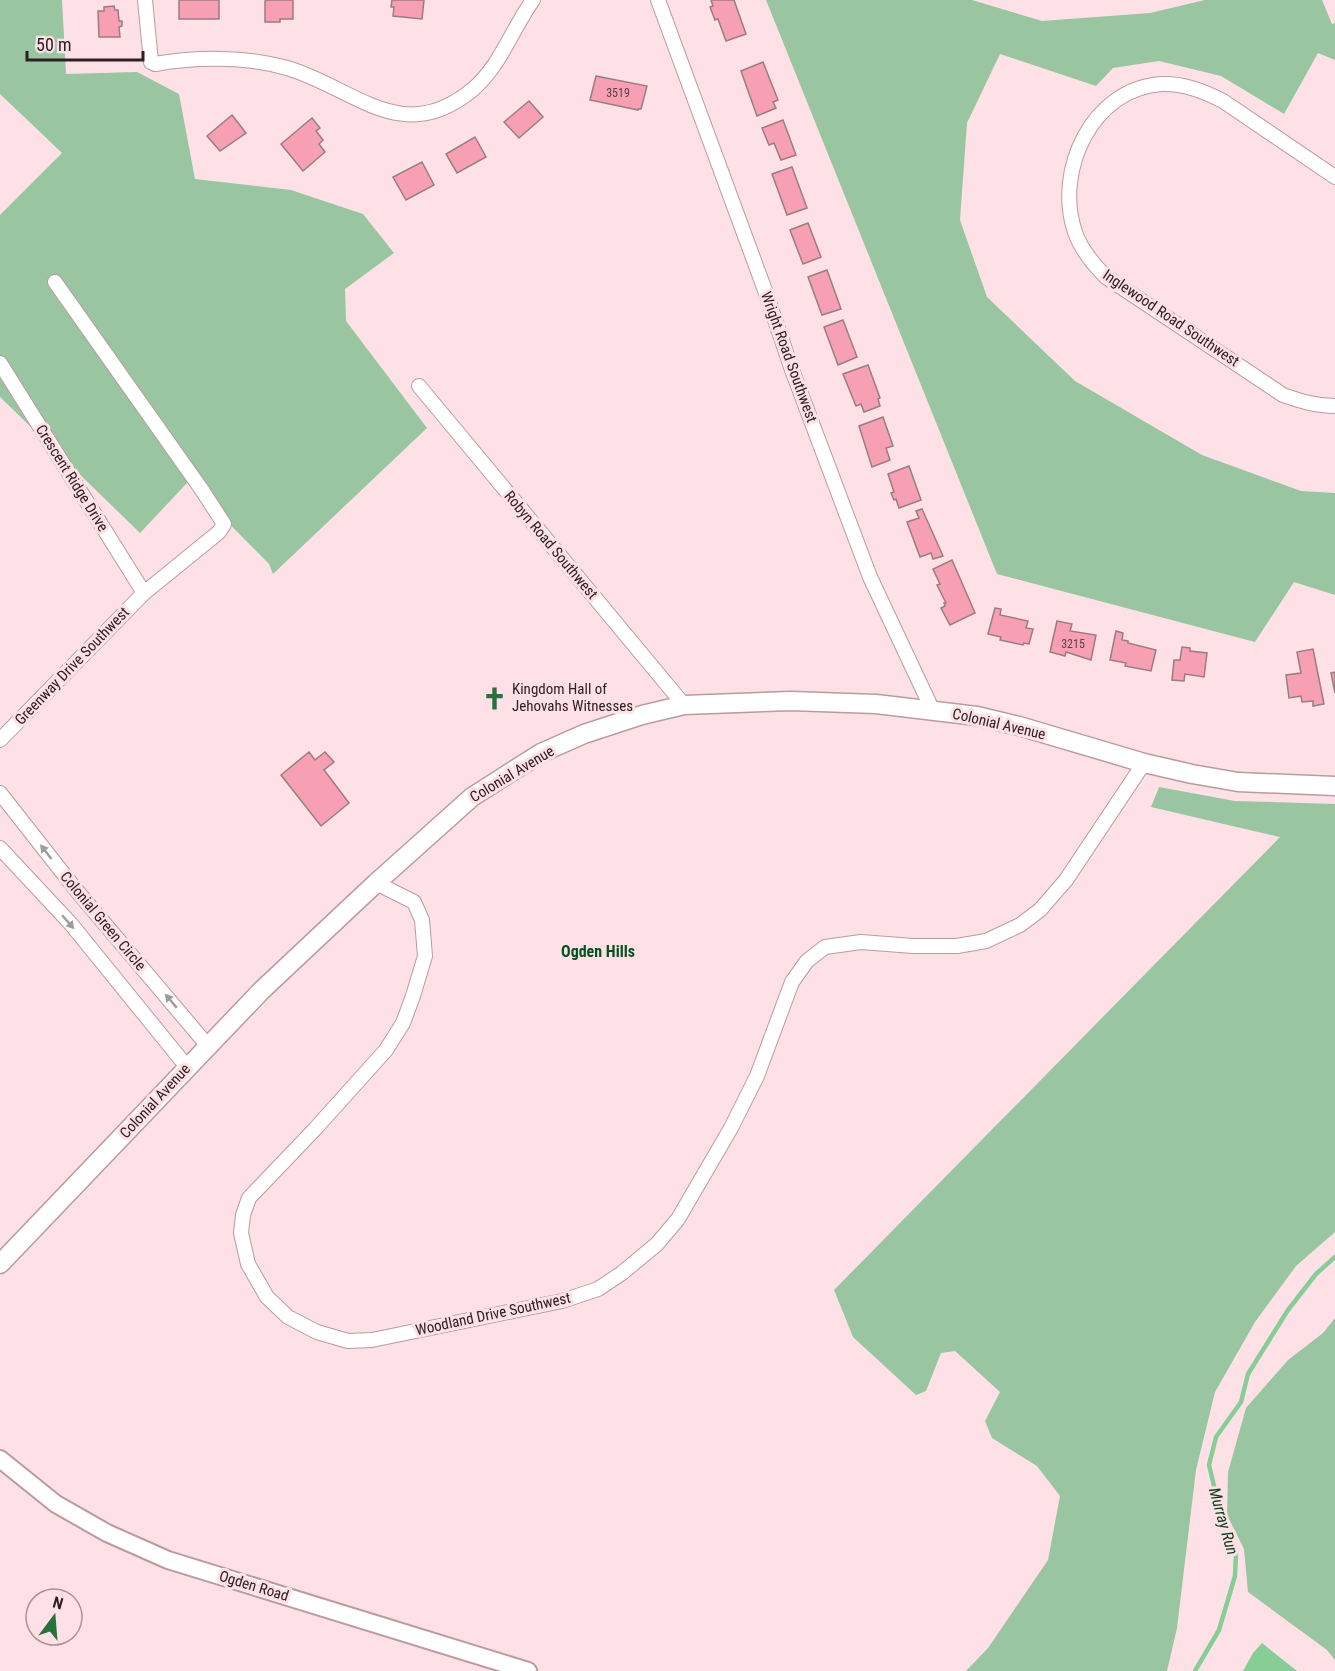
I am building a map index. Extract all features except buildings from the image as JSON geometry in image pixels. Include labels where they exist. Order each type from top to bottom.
[{"type":"main road","name":"Colonial Avenue","points":[[0,1264],[262,990],[376,883],[472,797],[541,753],[584,734],[642,715],[684,705],[791,701],[876,704],[977,716],[1019,726],[1144,764],[1238,782],[1335,786]]},
{"type":"street","points":[[145,0],[151,62],[155,64],[204,58],[264,63],[305,74],[365,104],[403,115],[422,114],[441,109],[474,89],[492,67],[533,0]]},
{"type":"street","name":"Wright Road Southwest","points":[[658,0],[792,370],[866,566],[932,710]]},
{"type":"street","name":"Inglewood Road Southwest","points":[[1335,177],[1223,100],[1206,92],[1167,84],[1143,87],[1127,94],[1108,107],[1084,136],[1075,155],[1069,191],[1075,233],[1084,250],[1106,277],[1283,395],[1322,406],[1335,405]]},
{"type":"street","name":"Greenway Drive Southwest","points":[[0,740],[144,593],[219,532],[224,524],[55,282]]},
{"type":"street","name":"Crescent Ridge Drive","points":[[0,363],[144,593]]},
{"type":"street","name":"Robyn Road Southwest","points":[[419,386],[684,705]]},
{"type":"street","name":"Woodland Drive Southwest","points":[[376,883],[414,902],[422,920],[425,956],[403,1023],[386,1050],[249,1198],[243,1215],[241,1233],[248,1264],[267,1297],[288,1317],[317,1332],[348,1341],[372,1340],[562,1301],[598,1289],[622,1273],[657,1244],[678,1219],[731,1128],[757,1076],[792,982],[807,961],[825,947],[861,942],[913,946],[957,946],[986,941],[1020,925],[1040,910],[1066,880],[1144,764]]},
{"type":"street","name":"Colonial Green Circle","points":[[0,794],[77,891],[208,1046]]},
{"type":"street","name":"Colonial Green Circle","points":[[0,848],[71,924],[187,1067]]},
{"type":"street","name":"Ogden Road","points":[[0,1459],[56,1504],[107,1533],[168,1560],[528,1671]]},
{"type":"shaded area","points":[[0,0],[62,0],[66,74],[137,72],[179,94],[195,179],[291,190],[363,214],[394,253],[345,289],[346,321],[427,428],[273,574],[269,564],[188,482],[140,533],[0,397],[0,215],[62,153],[0,94]]},
{"type":"shaded area","points":[[766,0],[972,0],[1042,21],[1150,13],[1205,0],[1322,0],[1332,24],[1335,23],[1335,60],[1318,53],[1284,114],[1221,76],[1159,61],[1113,68],[1096,86],[1000,54],[967,123],[960,220],[987,297],[1075,381],[1202,455],[1301,491],[1335,493],[1335,595],[1294,582],[1255,642],[997,574]]},
{"type":"shaded area","points":[[1159,787],[1235,801],[1335,804],[1335,1232],[1296,1266],[1255,1322],[1215,1392],[1196,1470],[1177,1628],[1167,1671],[966,1671],[988,1648],[1048,1560],[1060,1496],[1037,1466],[992,1438],[985,1421],[1000,1392],[955,1351],[941,1353],[926,1391],[916,1395],[853,1337],[834,1290],[1280,837],[1151,807]]},
{"type":"shaded area","points":[[1335,1318],[1335,1660],[1327,1650],[1248,1592],[1244,1549],[1227,1515],[1228,1472],[1246,1408],[1288,1360],[1323,1333]]},
{"type":"shaded area","points":[[1262,1643],[1297,1671],[1243,1671],[1253,1653]]},
{"type":"waterway","name":"Murray Run","points":[[1195,1671],[1219,1630],[1235,1576],[1236,1553],[1222,1519],[1209,1465],[1216,1437],[1241,1402],[1248,1374],[1288,1310],[1316,1274],[1335,1257]]},
{"type":"place","name":"Kingdom Hall of Jehovahs Witnesses","points":[[494,698]]},
{"type":"district","name":"Ogden Hills","points":[[598,951]]}]
